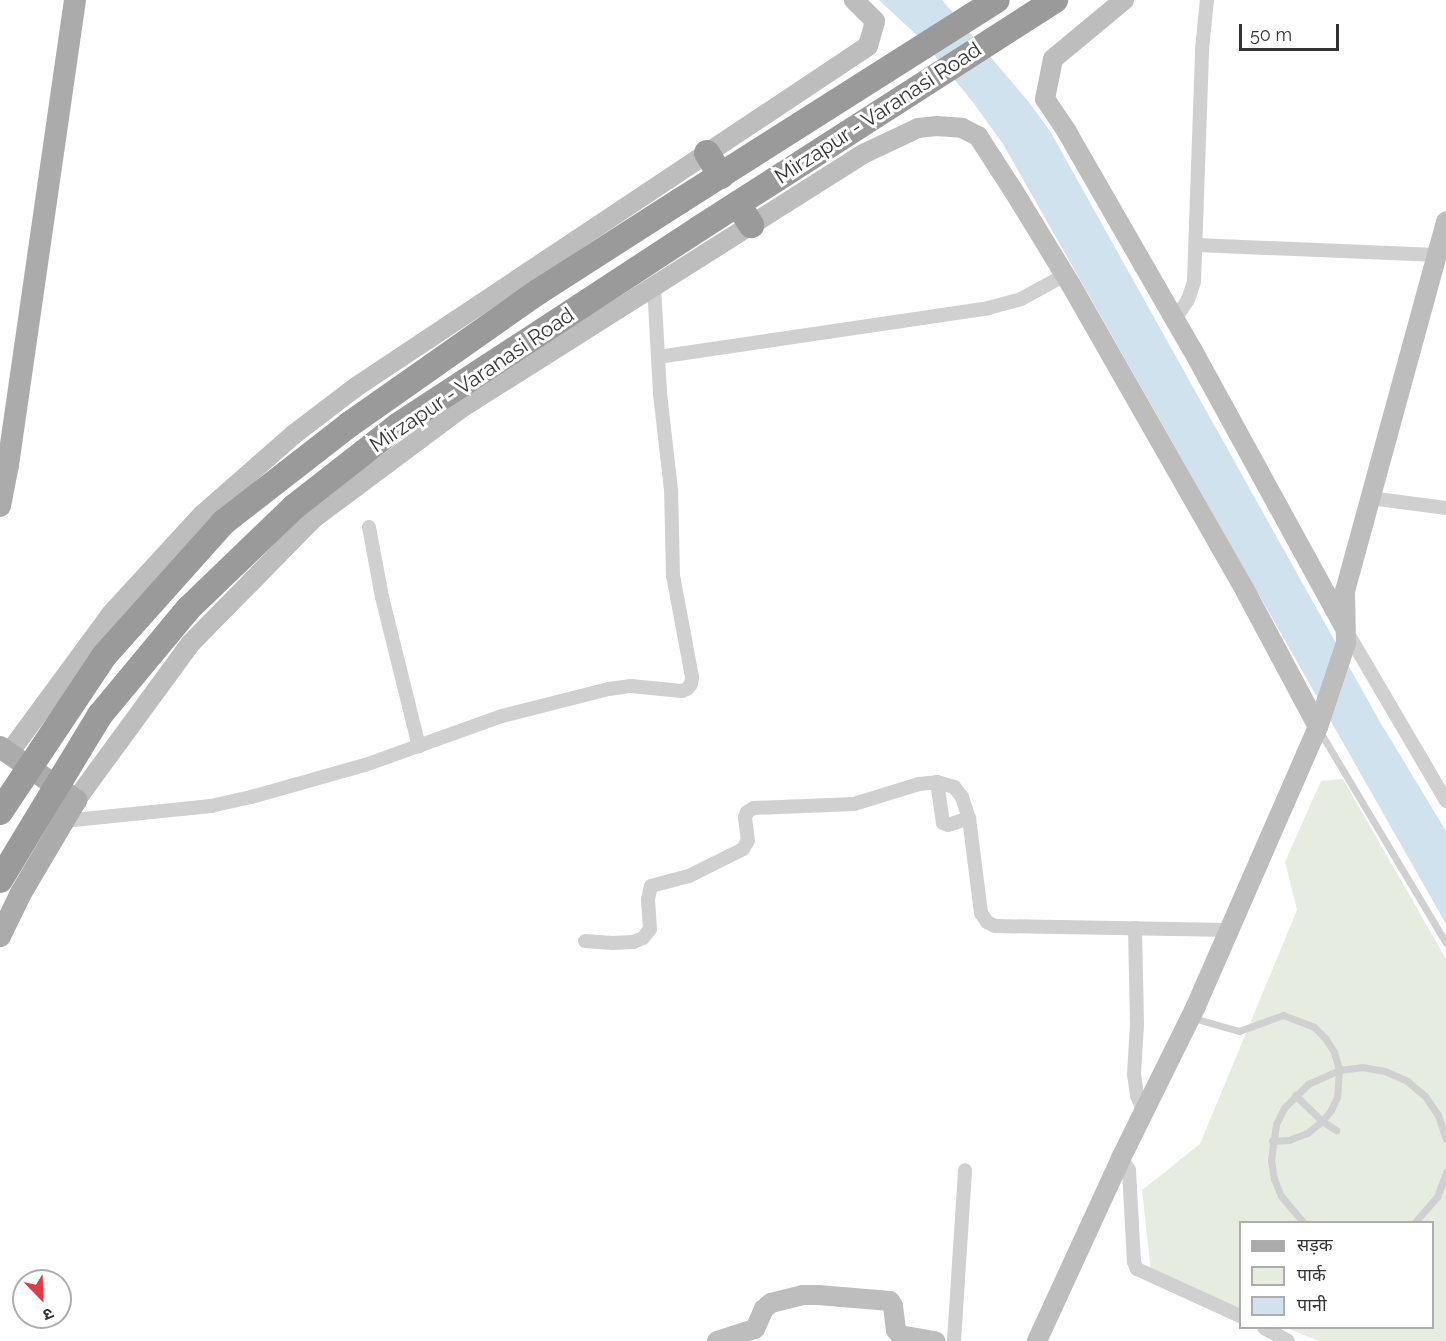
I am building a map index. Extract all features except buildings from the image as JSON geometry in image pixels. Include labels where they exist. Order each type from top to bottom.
[{"type":"highway","name":"Mirzapur - Varanasi Road","points":[[0,812],[104,656],[224,522],[350,424],[537,292],[997,0]]},
{"type":"highway","name":"Mirzapur - Varanasi Road","points":[[0,879],[100,715],[188,609],[294,507],[399,425],[700,228],[745,214],[798,164],[1056,0]]},
{"type":"highway","points":[[707,153],[721,176]]},
{"type":"main road","points":[[0,506],[8,465],[75,0]]},
{"type":"main road","points":[[0,936],[21,893],[76,800],[3,756]]},
{"type":"street","points":[[3,756],[111,614],[202,515],[293,435],[356,387],[468,310],[868,46],[875,21],[854,0]]},
{"type":"street","points":[[1124,0],[1053,59],[1044,99],[1067,132],[1174,319],[1346,637],[1446,801]]},
{"type":"street","points":[[1174,319],[1188,300],[1194,282],[1202,50],[1207,0]]},
{"type":"street","points":[[76,800],[190,644],[314,518],[463,408],[654,286],[745,214],[918,128],[936,126],[962,128],[978,136],[1065,275],[1320,722]]},
{"type":"street","points":[[1037,1341],[1121,1158],[1145,1114],[1191,1017],[1320,722],[1346,637],[1345,591],[1446,222]]},
{"type":"street","points":[[1197,245],[1437,255]]},
{"type":"street","points":[[658,357],[988,308],[1020,299],[1065,275]]},
{"type":"street","points":[[64,821],[211,806],[330,776],[502,716],[590,693],[631,686],[682,691],[691,684],[673,575],[671,490],[658,357],[654,286]]},
{"type":"street","points":[[1370,498],[1446,508]]},
{"type":"street","points":[[369,527],[389,628],[419,746]]},
{"type":"street","points":[[585,941],[633,942],[643,938],[650,929],[648,899],[651,886],[689,876],[743,849],[748,840],[745,818],[747,812],[754,808],[854,804],[919,784],[937,782],[954,787],[962,797],[969,818],[981,913],[987,922],[995,926],[1230,930]]},
{"type":"street","points":[[937,782],[943,823],[948,825],[969,818]]},
{"type":"street","points":[[1135,928],[1137,1024],[1134,1074],[1137,1096],[1145,1114]]},
{"type":"street","points":[[1121,1158],[1129,1170],[1134,1262],[1137,1269],[1239,1316]]},
{"type":"street","points":[[954,1341],[965,1170]]},
{"type":"street","points":[[717,1341],[755,1329],[764,1309],[771,1303],[802,1295],[818,1295],[890,1301],[893,1306],[896,1330],[900,1335],[935,1341]]},
{"type":"street","points":[[1266,1329],[1288,1341]]},
{"type":"lane","points":[[1320,722],[1446,943]]},
{"type":"lane","points":[[1191,1017],[1239,1031],[1283,1015],[1299,1019],[1314,1027],[1325,1038],[1334,1052],[1339,1070],[1337,1096],[1322,1121],[1307,1133],[1289,1140],[1272,1141]]},
{"type":"lane","points":[[1302,1221],[1281,1196],[1274,1179],[1272,1141],[1276,1124],[1295,1095],[1315,1079],[1339,1070],[1362,1067],[1385,1071],[1407,1081],[1425,1096],[1438,1115],[1446,1139]]},
{"type":"lane","points":[[1295,1095],[1322,1121],[1336,1130]]},
{"type":"lane","points":[[1416,1221],[1437,1197],[1446,1172]]},
{"type":"green space","points":[[1343,779],[1446,959],[1446,1341],[1319,1341],[1289,1329],[1434,1329],[1434,1221],[1239,1221],[1239,1309],[1151,1272],[1142,1190],[1200,1144],[1297,910],[1285,862],[1321,781]]},
{"type":"water","points":[[879,0],[942,0],[1028,101],[1050,131],[1380,722],[1446,831],[1446,924],[1003,144],[972,101],[922,40]]}]
